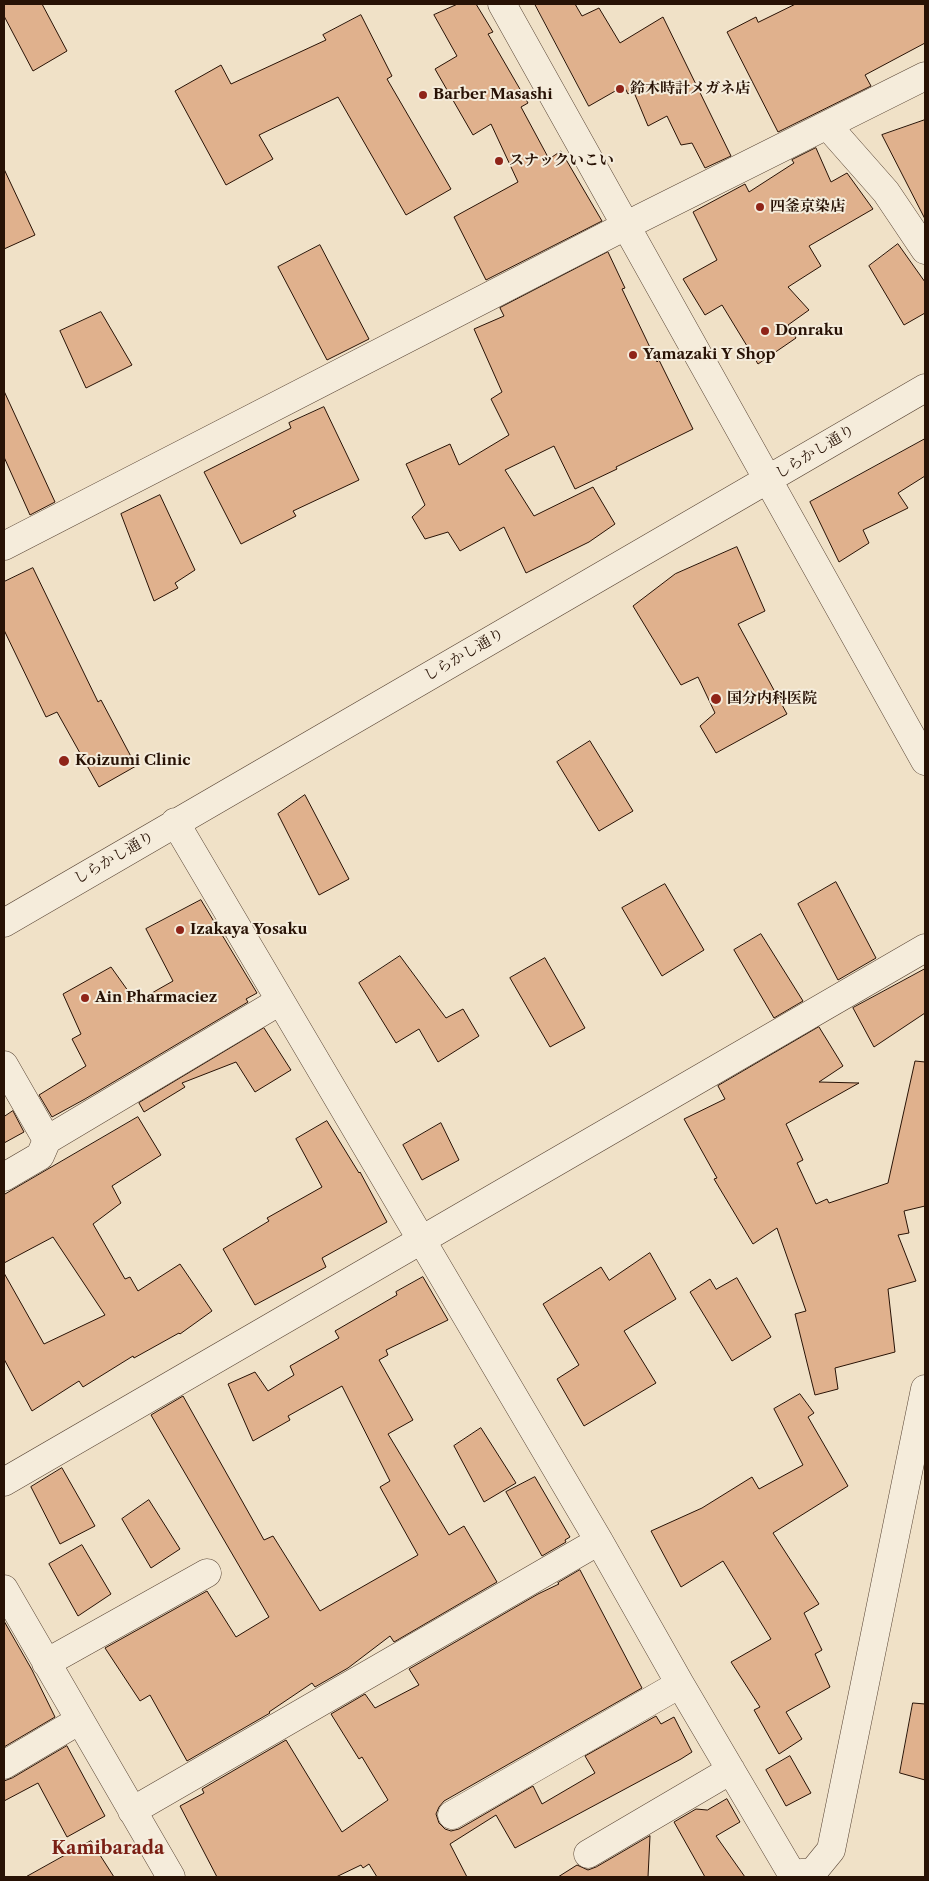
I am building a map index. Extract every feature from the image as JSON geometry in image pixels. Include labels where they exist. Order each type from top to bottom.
[{"type":"street","points":[[502,4],[925,761]]},
{"type":"street","points":[[4,546],[627,226],[925,76]]},
{"type":"street","points":[[827,125],[886,192],[925,250]]},
{"type":"street","name":"しらかし通り","points":[[4,923],[925,388]]},
{"type":"street","points":[[175,822],[599,1541],[792,1876],[812,1872],[831,1850],[925,1389]]},
{"type":"street","points":[[4,1482],[925,948]]},
{"type":"street","points":[[4,1177],[40,1156],[47,1140],[280,1001]]},
{"type":"street","points":[[4,1065],[47,1140]]},
{"type":"street","points":[[132,1811],[599,1541]]},
{"type":"street","points":[[46,1663],[208,1573]]},
{"type":"street","points":[[4,1589],[171,1877]]},
{"type":"street","points":[[452,1815],[680,1684]]},
{"type":"street","points":[[4,1766],[80,1720]]},
{"type":"street","points":[[588,1854],[731,1770]]},
{"type":"building","points":[[4,4],[42,4],[67,51],[33,71],[4,16]]},
{"type":"building","points":[[458,4],[476,4],[493,32],[488,34],[528,103],[521,107],[549,159],[561,151],[602,221],[486,280],[454,217],[518,182],[491,124],[473,135],[435,69],[457,56],[434,15]]},
{"type":"building","points":[[535,4],[575,4],[582,16],[599,8],[620,43],[663,17],[731,156],[705,168],[692,143],[681,145],[667,116],[648,126],[633,90],[628,94],[624,86],[589,106]]},
{"type":"building","points":[[796,4],[925,4],[925,43],[865,75],[871,86],[778,132],[727,32],[756,17],[758,22]]},
{"type":"building","points":[[361,15],[392,76],[387,79],[451,189],[406,215],[338,97],[259,135],[273,159],[226,185],[175,91],[221,65],[231,84],[326,40],[323,35]]},
{"type":"building","points":[[925,120],[925,219],[882,135]]},
{"type":"building","points":[[816,148],[831,182],[847,173],[873,209],[809,246],[821,266],[788,287],[809,310],[788,325],[796,338],[758,364],[722,305],[705,315],[683,279],[717,260],[693,212],[745,184],[749,192],[794,163],[792,160]]},
{"type":"building","points":[[4,169],[35,235],[4,249]]},
{"type":"building","points":[[898,244],[925,282],[925,313],[904,325],[869,266]]},
{"type":"building","points":[[320,245],[369,339],[327,360],[278,267]]},
{"type":"building","points":[[608,252],[625,288],[622,289],[657,362],[659,360],[693,429],[575,489],[554,446],[505,470],[534,516],[593,487],[615,524],[589,542],[526,573],[504,527],[460,551],[448,532],[425,539],[412,517],[425,505],[406,464],[450,444],[459,465],[509,435],[491,399],[502,392],[474,329],[504,316],[500,308]]},
{"type":"building","points":[[101,312],[132,365],[86,388],[60,331]]},
{"type":"building","points":[[4,391],[55,502],[30,515],[4,457]]},
{"type":"building","points":[[324,407],[359,480],[293,511],[296,516],[241,544],[204,472],[291,428],[289,423]]},
{"type":"building","points":[[925,439],[925,476],[898,493],[908,508],[863,530],[869,543],[839,562],[810,502]]},
{"type":"building","points":[[160,495],[195,570],[175,583],[178,588],[154,601],[121,514]]},
{"type":"building","points":[[737,547],[765,611],[738,624],[787,714],[716,753],[700,726],[715,713],[698,677],[681,685],[633,606],[675,574]]},
{"type":"building","points":[[33,568],[98,702],[101,700],[136,766],[99,787],[57,712],[46,717],[4,630],[4,582]]},
{"type":"building","points":[[590,741],[633,811],[599,831],[557,762]]},
{"type":"building","points":[[305,795],[349,879],[319,895],[278,814]]},
{"type":"building","points":[[836,882],[876,958],[838,980],[798,904]]},
{"type":"building","points":[[665,884],[704,950],[662,976],[622,908]]},
{"type":"building","points":[[201,900],[257,993],[246,999],[248,1002],[52,1117],[39,1095],[86,1066],[72,1039],[81,1034],[63,994],[111,967],[136,1002],[173,981],[146,929]]},
{"type":"building","points":[[761,934],[803,1001],[774,1018],[734,950]]},
{"type":"building","points":[[400,956],[446,1018],[463,1009],[479,1036],[438,1062],[419,1029],[396,1043],[359,983]]},
{"type":"building","points":[[545,958],[585,1028],[550,1047],[510,978]]},
{"type":"building","points":[[925,969],[925,1013],[874,1047],[853,1008]]},
{"type":"building","points":[[819,1027],[843,1066],[819,1082],[859,1083],[786,1124],[803,1160],[797,1163],[816,1204],[827,1199],[829,1203],[888,1183],[915,1061],[925,1062],[925,1206],[904,1211],[909,1233],[898,1235],[916,1281],[888,1289],[895,1352],[835,1368],[838,1389],[815,1395],[795,1314],[806,1311],[777,1228],[753,1244],[714,1179],[717,1178],[684,1119],[725,1099],[718,1086]]},
{"type":"building","points":[[264,1028],[291,1070],[255,1092],[236,1062],[182,1083],[185,1087],[144,1112],[139,1103]]},
{"type":"building","points":[[13,1111],[24,1132],[4,1143],[4,1117]]},
{"type":"building","points":[[138,1117],[161,1155],[112,1186],[121,1203],[93,1224],[125,1279],[130,1277],[138,1291],[180,1264],[212,1311],[180,1334],[134,1358],[133,1356],[83,1387],[79,1381],[32,1411],[4,1359],[4,1273],[44,1344],[105,1315],[53,1237],[4,1263],[4,1195]]},
{"type":"building","points":[[327,1121],[360,1172],[387,1222],[322,1258],[326,1267],[255,1305],[223,1249],[269,1221],[267,1218],[322,1187],[296,1139]]},
{"type":"building","points":[[441,1123],[459,1160],[422,1180],[403,1145]]},
{"type":"building","points":[[650,1253],[676,1299],[624,1331],[656,1383],[584,1426],[557,1379],[579,1365],[543,1304],[601,1267],[609,1280]]},
{"type":"building","points":[[423,1277],[448,1320],[386,1350],[388,1355],[379,1360],[413,1420],[388,1434],[449,1535],[464,1526],[497,1582],[394,1642],[390,1636],[348,1668],[315,1687],[312,1683],[270,1713],[187,1761],[150,1695],[140,1701],[105,1648],[207,1591],[236,1637],[269,1617],[151,1415],[183,1396],[264,1540],[273,1536],[320,1611],[418,1555],[380,1487],[390,1481],[342,1386],[288,1416],[290,1420],[253,1441],[228,1384],[255,1372],[268,1391],[294,1375],[290,1366],[339,1338],[335,1331],[397,1295],[396,1292]]},
{"type":"building","points":[[737,1278],[771,1337],[732,1361],[690,1292],[710,1279],[716,1289]]},
{"type":"building","points":[[800,1394],[814,1413],[808,1417],[848,1486],[773,1533],[819,1604],[804,1613],[822,1650],[815,1654],[830,1687],[786,1712],[802,1739],[779,1754],[754,1710],[760,1707],[731,1662],[771,1639],[723,1561],[681,1587],[651,1531],[702,1508],[752,1477],[759,1489],[803,1465],[774,1409]]},
{"type":"building","points":[[481,1428],[516,1483],[484,1502],[454,1446]]},
{"type":"building","points":[[62,1468],[95,1526],[60,1544],[31,1487]]},
{"type":"building","points":[[535,1477],[570,1537],[565,1540],[566,1542],[542,1556],[506,1492]]},
{"type":"building","points":[[149,1500],[180,1549],[151,1568],[122,1519]]},
{"type":"building","points":[[82,1545],[111,1594],[78,1616],[49,1564]]},
{"type":"building","points":[[580,1570],[642,1688],[444,1801],[436,1814],[439,1823],[445,1829],[451,1831],[459,1829],[533,1786],[542,1804],[595,1773],[585,1756],[656,1716],[661,1724],[674,1717],[692,1752],[515,1848],[496,1815],[450,1844],[467,1877],[377,1877],[369,1864],[363,1868],[361,1865],[336,1877],[217,1877],[180,1806],[204,1793],[202,1789],[286,1740],[342,1832],[388,1800],[362,1757],[359,1759],[331,1714],[365,1694],[375,1708],[419,1685],[409,1669],[538,1594],[559,1584]]},
{"type":"building","points":[[4,1621],[32,1670],[55,1717],[4,1747]]},
{"type":"building","points":[[913,1703],[925,1704],[925,1780],[900,1773]]},
{"type":"building","points":[[67,1746],[105,1816],[67,1837],[38,1783],[4,1801],[4,1781]]},
{"type":"building","points":[[790,1756],[811,1793],[786,1806],[766,1770]]},
{"type":"building","points":[[727,1799],[740,1822],[716,1836],[745,1877],[705,1877],[674,1822],[696,1809],[707,1810]]},
{"type":"building","points":[[650,1836],[648,1877],[558,1877],[577,1865],[588,1870],[596,1867]]},
{"type":"building","points":[[91,1841],[114,1877],[26,1877]]},
{"type":"place","name":"鈴木時計メガネ店","points":[[620,89]]},
{"type":"place","name":"Barber Masashi","points":[[423,95]]},
{"type":"place","name":"スナックいこい","points":[[499,161]]},
{"type":"place","name":"四釜京染店","points":[[760,207]]},
{"type":"place","name":"Donraku","points":[[765,331]]},
{"type":"place","name":"Yamazaki Y Shop","points":[[633,355]]},
{"type":"place","name":"国分内科医院","points":[[716,699]]},
{"type":"place","name":"Koizumi Clinic","points":[[64,761]]},
{"type":"place","name":"Izakaya Yosaku","points":[[180,930]]},
{"type":"place","name":"Ain Pharmaciez","points":[[85,998]]},
{"type":"district","name":"Kamibarada","points":[[108,1849]]}]
